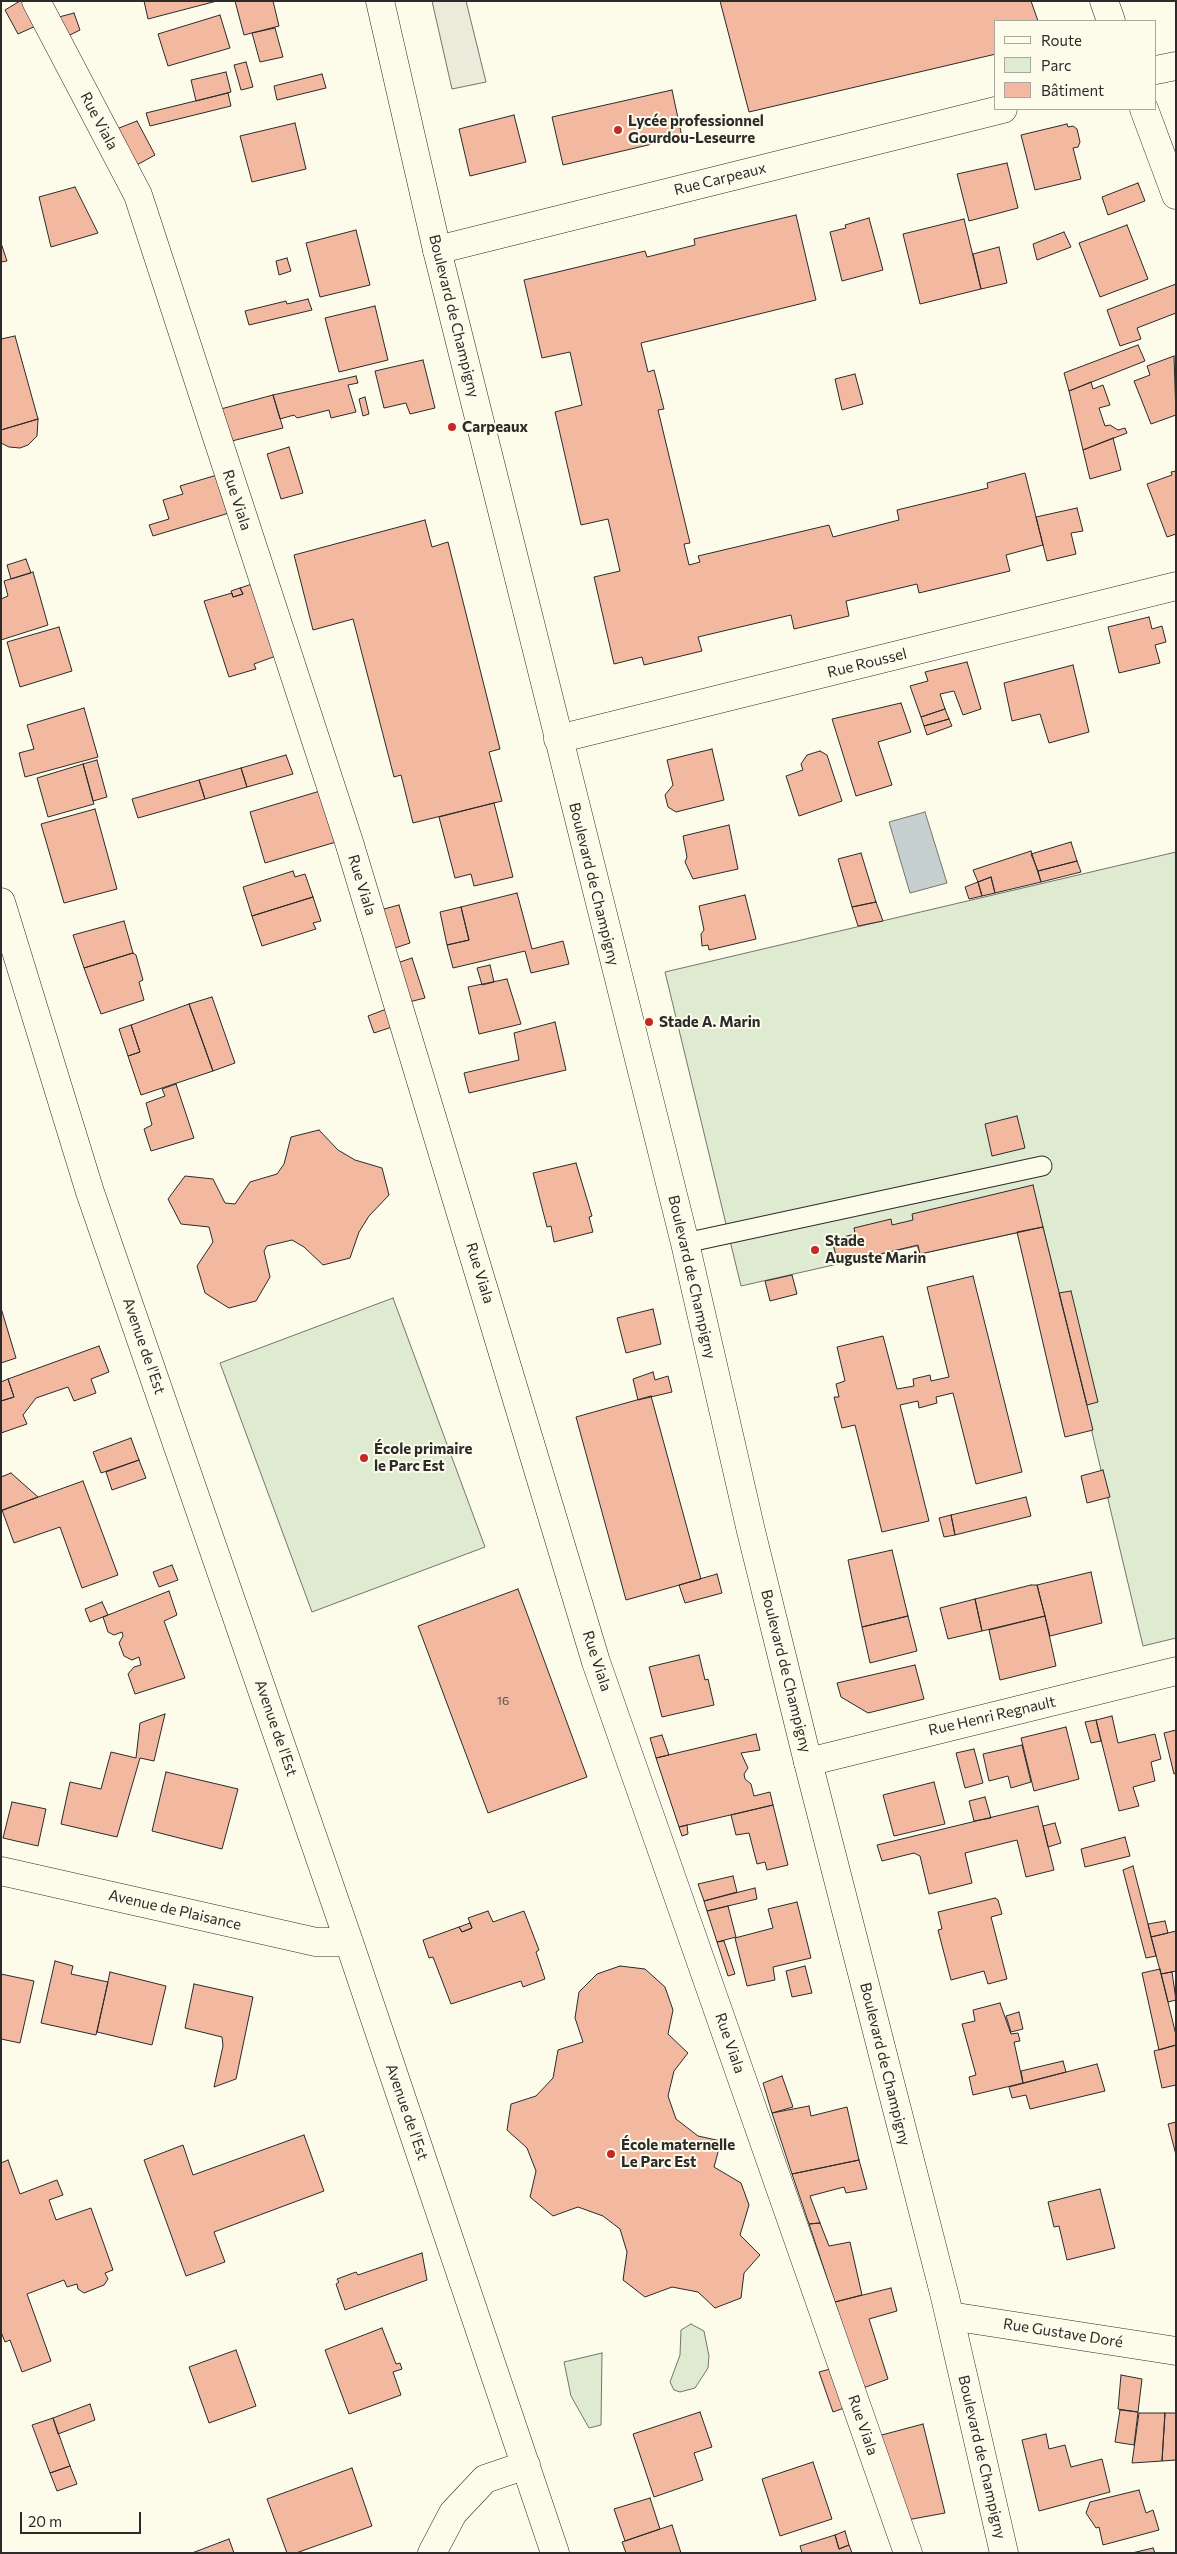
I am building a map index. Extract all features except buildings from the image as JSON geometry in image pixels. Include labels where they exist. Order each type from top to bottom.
[{"type":"street","name":"Rue Viala","points":[[36,1],[138,195],[349,842],[596,1662],[908,2553]]},
{"type":"street","name":"Boulevard de Champigny","points":[[380,1],[438,250],[558,739],[685,1242],[751,1531],[808,1762],[950,2316],[1004,2553]]},
{"type":"street","points":[[1104,1],[1111,20]]},
{"type":"street","points":[[1157,70],[1176,66]]},
{"type":"street","name":"Rue Carpeaux","points":[[438,250],[999,110]]},
{"type":"street","points":[[1144,110],[1176,195]]},
{"type":"street","name":"Rue Roussel","points":[[558,739],[1176,586]]},
{"type":"street","name":"Avenue de l'Est","points":[[1,902],[90,1192],[349,1942],[555,2553]]},
{"type":"street","name":"Rue Henri Regnault","points":[[808,1762],[1176,1671]]},
{"type":"street","name":"Avenue de Plaisance","points":[[1,1871],[316,1942],[349,1942]]},
{"type":"street","name":"Rue Gustave Doré","points":[[950,2316],[1176,2351]]},
{"type":"street","points":[[432,2553],[453,2513],[485,2478],[526,2466]]},
{"type":"lane","points":[[685,1242],[1042,1166]]},
{"type":"green space","name":"Stade Auguste Marin","points":[[1176,852],[1176,1638],[1143,1646],[1043,1227],[920,1254],[917,1246],[741,1286],[665,972]]},
{"type":"green space","points":[[393,1298],[485,1547],[312,1612],[220,1363]]},
{"type":"green space","points":[[691,2324],[704,2331],[709,2356],[708,2368],[695,2388],[680,2392],[674,2390],[670,2382],[680,2355],[681,2330]]},
{"type":"green space","points":[[602,2353],[601,2425],[589,2428],[571,2396],[564,2362]]},
{"type":"shaded area","points":[[432,1],[466,1],[486,82],[452,89]]},
{"type":"shaded area","points":[[925,812],[947,883],[910,893],[889,822]]},
{"type":"place","name":"Lycée professionnel Gourdou-Leseurre","points":[[618,130]]},
{"type":"place","name":"Carpeaux","points":[[452,427]]},
{"type":"place","name":"Stade A. Marin","points":[[649,1022]]},
{"type":"place","name":"Stade Auguste Marin","points":[[815,1250]]},
{"type":"place","name":"École primaire le Parc Est","points":[[364,1458]]},
{"type":"place","name":"École maternelle Le Parc Est","points":[[611,2154]]}]
